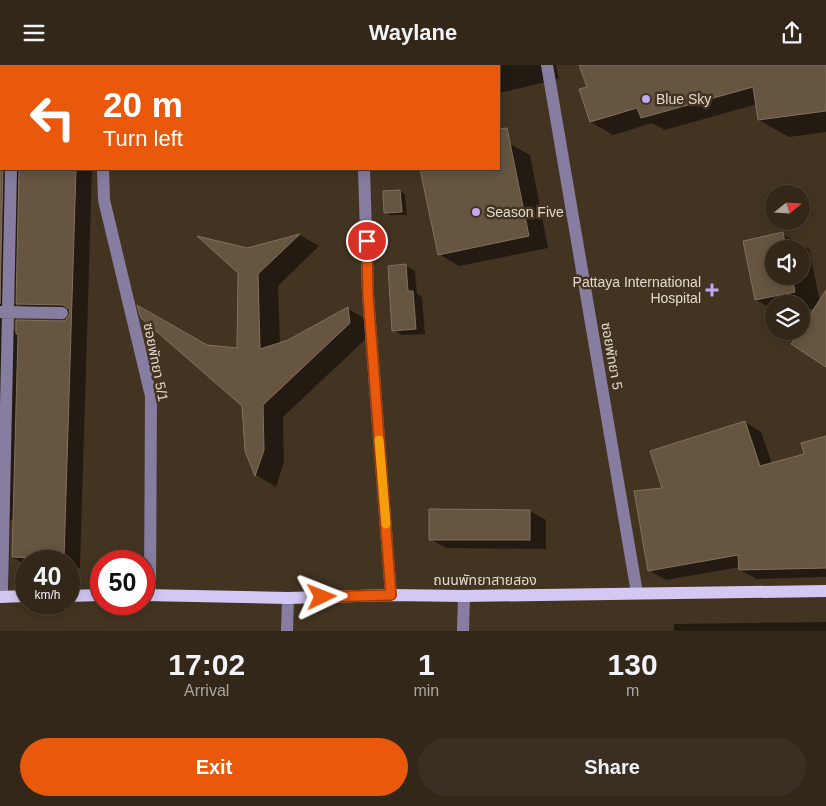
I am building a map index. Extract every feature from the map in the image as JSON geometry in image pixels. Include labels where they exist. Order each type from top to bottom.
[{"type":"main road","name":"ถนนพัทยาสายสอง","points":[[155,595],[288,599],[391,595],[464,596],[826,591]]},
{"type":"main road","points":[[1,597],[15,596]]},
{"type":"street","name":"ซอยพัทยา 5","points":[[547,65],[637,593]]},
{"type":"street","points":[[1,597],[4,312],[11,170]]},
{"type":"street","name":"ซอยพัทยา 5/1","points":[[103,170],[104,200],[151,396],[148,550]]},
{"type":"street","points":[[364,170],[368,295],[391,595]]},
{"type":"street","points":[[4,312],[62,313]]},
{"type":"street","points":[[463,631],[464,596]]},
{"type":"street","points":[[287,631],[288,599]]},
{"type":"building","points":[[579,65],[826,65],[826,111],[758,120],[753,87],[641,118],[637,108],[590,122],[579,89],[587,87]]},
{"type":"building","name":"Season Five","points":[[507,128],[529,236],[438,255],[420,170],[500,170],[500,129]]},
{"type":"building","points":[[0,170],[3,170],[0,304]]},
{"type":"building","points":[[19,170],[76,170],[64,550],[15,550],[15,557],[12,557],[18,334],[16,334],[16,320],[66,320],[70,314],[69,309],[63,305],[16,304]]},
{"type":"building","points":[[400,190],[402,212],[384,213],[383,191]]},
{"type":"building","points":[[783,232],[784,240],[765,240],[765,285],[794,285],[795,292],[765,295],[765,298],[755,300],[743,241]]},
{"type":"building","points":[[300,234],[258,274],[260,349],[288,340],[348,307],[350,323],[263,405],[264,450],[255,476],[245,451],[242,406],[141,318],[137,305],[207,345],[237,348],[238,273],[197,236],[247,248]]},
{"type":"building","points":[[406,264],[408,291],[413,291],[416,329],[392,331],[388,266]]},
{"type":"building","points":[[826,290],[826,367],[791,344],[794,340],[810,340],[810,315]]},
{"type":"building","points":[[745,421],[760,466],[804,454],[801,443],[826,436],[826,568],[739,570],[738,555],[648,571],[634,491],[662,488],[650,451]]},
{"type":"building","points":[[429,509],[530,510],[530,540],[429,540]]},
{"type":"slow traffic","points":[[379,440],[386,524]]},
{"type":"place","name":"Blue Sky","points":[[646,99]]},
{"type":"place","name":"Season Five","points":[[476,212]]},
{"type":"place","name":"Pattaya International Hospital","points":[[712,290]]},
{"type":"route","points":[[322,597],[391,595],[368,295],[367,241]]}]
